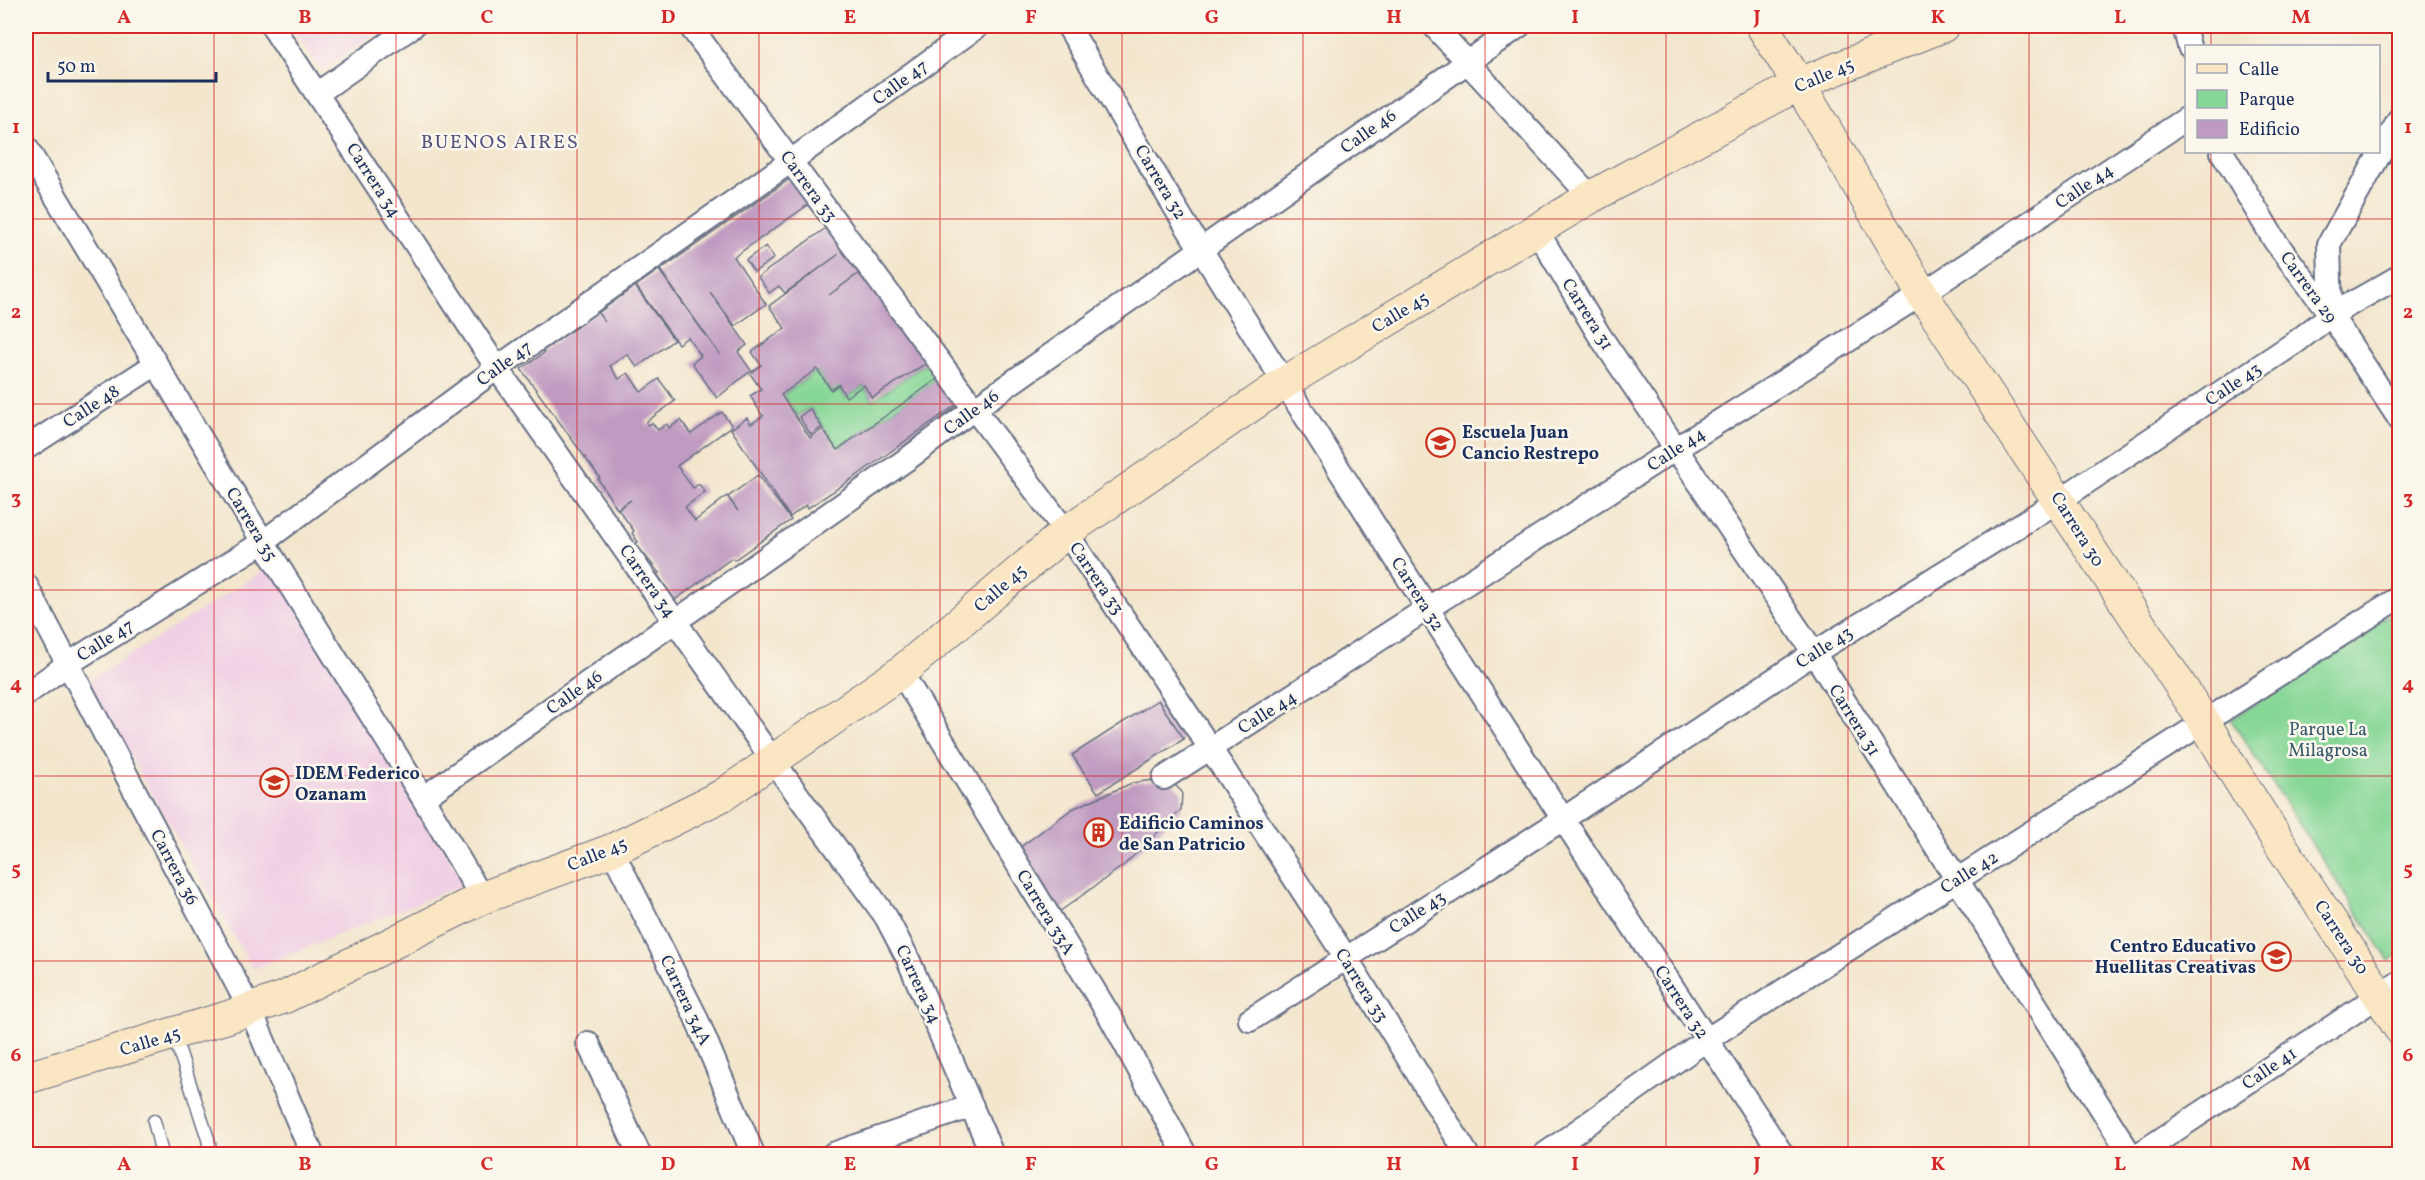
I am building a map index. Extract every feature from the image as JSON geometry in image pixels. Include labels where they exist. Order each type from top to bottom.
[{"type":"main road","name":"Carrera 30","points":[[1762,26],[1799,84],[1922,294],[2060,500],[2078,531],[2205,723],[2224,756],[2389,988],[2400,1029]]},
{"type":"main road","name":"Calle 45","points":[[26,1078],[174,1034],[285,997],[482,898],[612,849],[723,795],[774,762],[901,672],[1066,532],[1284,383],[1591,197],[1799,84],[1943,26]]},
{"type":"street","name":"Carrera 34","points":[[272,26],[497,368],[886,917],[908,959],[992,1155]]},
{"type":"street","points":[[318,93],[413,26]]},
{"type":"street","name":"Carrera 33","points":[[690,26],[1066,532],[1210,748],[1345,958],[1467,1155]]},
{"type":"street","name":"Calle 47","points":[[26,694],[68,664],[263,542],[497,368],[978,26]]},
{"type":"street","name":"Carrera 32","points":[[1068,26],[1201,249],[1427,610],[1782,1155]]},
{"type":"street","points":[[1434,26],[1591,197]]},
{"type":"street","name":"Calle 46","points":[[423,798],[910,457],[974,409],[1466,61],[1519,26]]},
{"type":"street","points":[[2184,26],[2189,45]]},
{"type":"street","points":[[2331,315],[2329,244],[2400,118]]},
{"type":"street","name":"Calle 44","points":[[1164,778],[1677,448],[1922,294],[2185,120]]},
{"type":"street","name":"Carrera 35","points":[[26,147],[263,542],[423,798],[482,898]]},
{"type":"street","name":"Carrera 29","points":[[2223,153],[2275,241],[2331,315],[2400,420]]},
{"type":"street","name":"Carrera 31","points":[[1536,229],[1598,333],[1814,653],[1955,881],[2130,1155]]},
{"type":"street","name":"Calle 43","points":[[1250,1020],[1563,819],[1814,653],[2060,500],[2296,342],[2331,315],[2400,276]]},
{"type":"street","name":"Calle 48","points":[[26,448],[156,364]]},
{"type":"street","name":"Carrera 36","points":[[26,585],[250,1009],[312,1155]]},
{"type":"street","name":"Calle 42","points":[[1545,1155],[1706,1040],[2400,597]]},
{"type":"street","name":"Carrera 33A","points":[[901,672],[1112,1020],[1185,1155]]},
{"type":"street","name":"Carrera 34A","points":[[612,849],[695,1015],[753,1155]]},
{"type":"street","name":"Calle 41","points":[[2139,1155],[2389,988]]},
{"type":"street","points":[[588,1043],[639,1155]]},
{"type":"street","points":[[833,1155],[972,1106]]},
{"type":"lane","points":[[174,1034],[212,1151],[211,1155]]},
{"type":"lane","points":[[154,1121],[162,1155]]},
{"type":"shaded area","points":[[290,26],[388,26],[322,71]]},
{"type":"shaded area","name":"IDEM Federico Ozanam","points":[[271,566],[465,884],[253,969],[87,682]]},
{"type":"green space","points":[[928,362],[939,378],[838,448],[810,408],[797,416],[783,395],[817,371],[831,392],[839,387],[846,398],[864,386],[873,400]]},
{"type":"green space","name":"Parque La Milagrosa","points":[[2399,608],[2399,953],[2389,961],[2231,720]]},
{"type":"building","points":[[794,176],[812,202],[734,257],[766,304],[735,326],[710,292],[747,345],[738,352],[752,372],[761,365],[752,352],[785,328],[769,306],[839,254],[785,293],[779,286],[769,293],[758,277],[830,225],[863,270],[829,295],[865,269],[928,362],[872,398],[864,385],[846,397],[839,385],[831,390],[817,369],[781,395],[810,438],[823,429],[837,450],[946,373],[964,399],[855,477],[808,508],[806,505],[790,517],[731,429],[747,418],[751,424],[763,416],[750,396],[761,389],[749,372],[717,398],[692,363],[701,356],[688,337],[678,344],[636,286],[659,270],[720,355],[660,270]]},
{"type":"building","points":[[766,246],[774,258],[754,272],[746,260]]},
{"type":"building","points":[[635,286],[674,340],[637,367],[627,354],[610,366],[619,379],[628,373],[641,392],[659,379],[675,401],[646,422],[648,425],[652,423],[658,430],[667,424],[669,428],[681,420],[691,434],[722,412],[732,426],[677,466],[693,488],[699,484],[705,492],[685,507],[695,521],[727,496],[738,511],[728,497],[758,475],[791,520],[734,560],[732,558],[675,600],[657,574],[659,573],[636,544],[638,542],[632,533],[634,531],[618,509],[631,500],[617,509],[598,479],[600,478],[521,369],[597,312],[605,322],[598,313]]},
{"type":"building","points":[[810,409],[822,427],[811,435],[799,417]]},
{"type":"building","points":[[1158,700],[1184,739],[1098,793],[1072,755]]},
{"type":"building","name":"Edificio Caminos de San Patricio","points":[[1153,780],[1171,781],[1182,792],[1181,810],[1124,865],[1055,915],[1019,848],[1072,809],[1132,783]]},
{"type":"place","name":"Escuela Juan Cancio Restrepo","points":[[1441,442]]},
{"type":"place","name":"IDEM Federico Ozanam","points":[[274,783]]},
{"type":"place","name":"Edificio Caminos de San Patricio","points":[[1098,833]]},
{"type":"place","name":"Centro Educativo Huellitas Creativas","points":[[2277,956]]},
{"type":"district","name":"BUENOS AIRES","points":[[500,141]]}]
